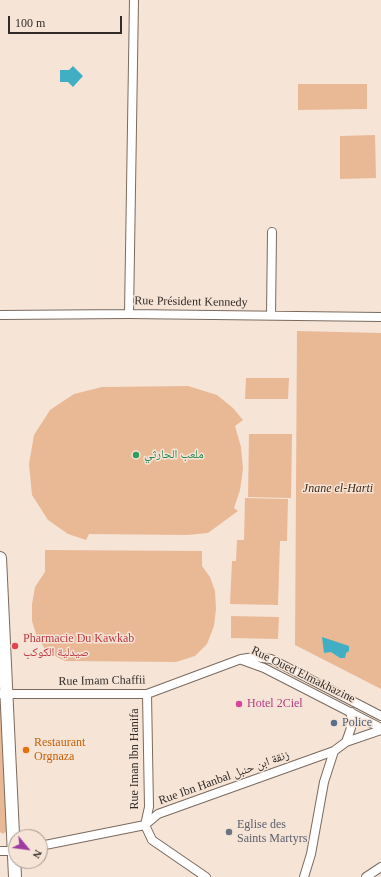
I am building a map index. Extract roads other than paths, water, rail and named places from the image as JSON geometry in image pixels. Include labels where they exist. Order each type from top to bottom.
[{"type":"street","points":[[129,314],[134,0]]},
{"type":"street","points":[[271,315],[272,232]]},
{"type":"street","name":"Rue Président Kennedy","points":[[0,315],[129,314],[381,317]]},
{"type":"street","points":[[0,558],[3,694],[13,829]]},
{"type":"street","name":"Rue Oued Elmakhazine","points":[[241,659],[255,657],[271,659],[381,716]]},
{"type":"street","name":"Rue Imam Chaffii","points":[[3,694],[148,694],[241,659]]},
{"type":"street","name":"Rue Oued Elmakhazine","points":[[241,659],[264,668],[381,729]]},
{"type":"street","name":"Rue Iman lbn Hanifa","points":[[145,825],[149,807],[148,694]]},
{"type":"street","points":[[346,742],[351,728],[350,712]]},
{"type":"street","name":"Rue Ibn Hanbal زنقة ابن حنبل","points":[[48,844],[145,825],[158,814],[334,751],[346,742],[381,729]]},
{"type":"street","points":[[304,877],[311,854],[324,782],[334,751]]},
{"type":"street","points":[[145,825],[152,840],[206,877]]},
{"type":"street","points":[[366,877],[381,867]]},
{"type":"water","points":[[73,66],[83,76],[73,87],[68,82],[60,82],[60,70],[69,70]]},
{"type":"water","points":[[322,637],[349,646],[349,651],[346,653],[345,658],[340,658],[331,652],[324,653]]},
{"type":"place","name":"ملعب الحارثي","points":[[136,455]]},
{"type":"place","name":"Pharmacie Du Kawkab صيدلية الكوكب","points":[[15,646]]},
{"type":"place","name":"Hotel 2Ciel","points":[[239,704]]},
{"type":"place","name":"Police","points":[[334,723]]},
{"type":"place","name":"Restaurant Orgnaza","points":[[26,750]]},
{"type":"place","name":"Eglise des Saints Martyrs","points":[[229,832]]},
{"type":"park label","name":"Jnane el-Harti","points":[[338,489]]}]
